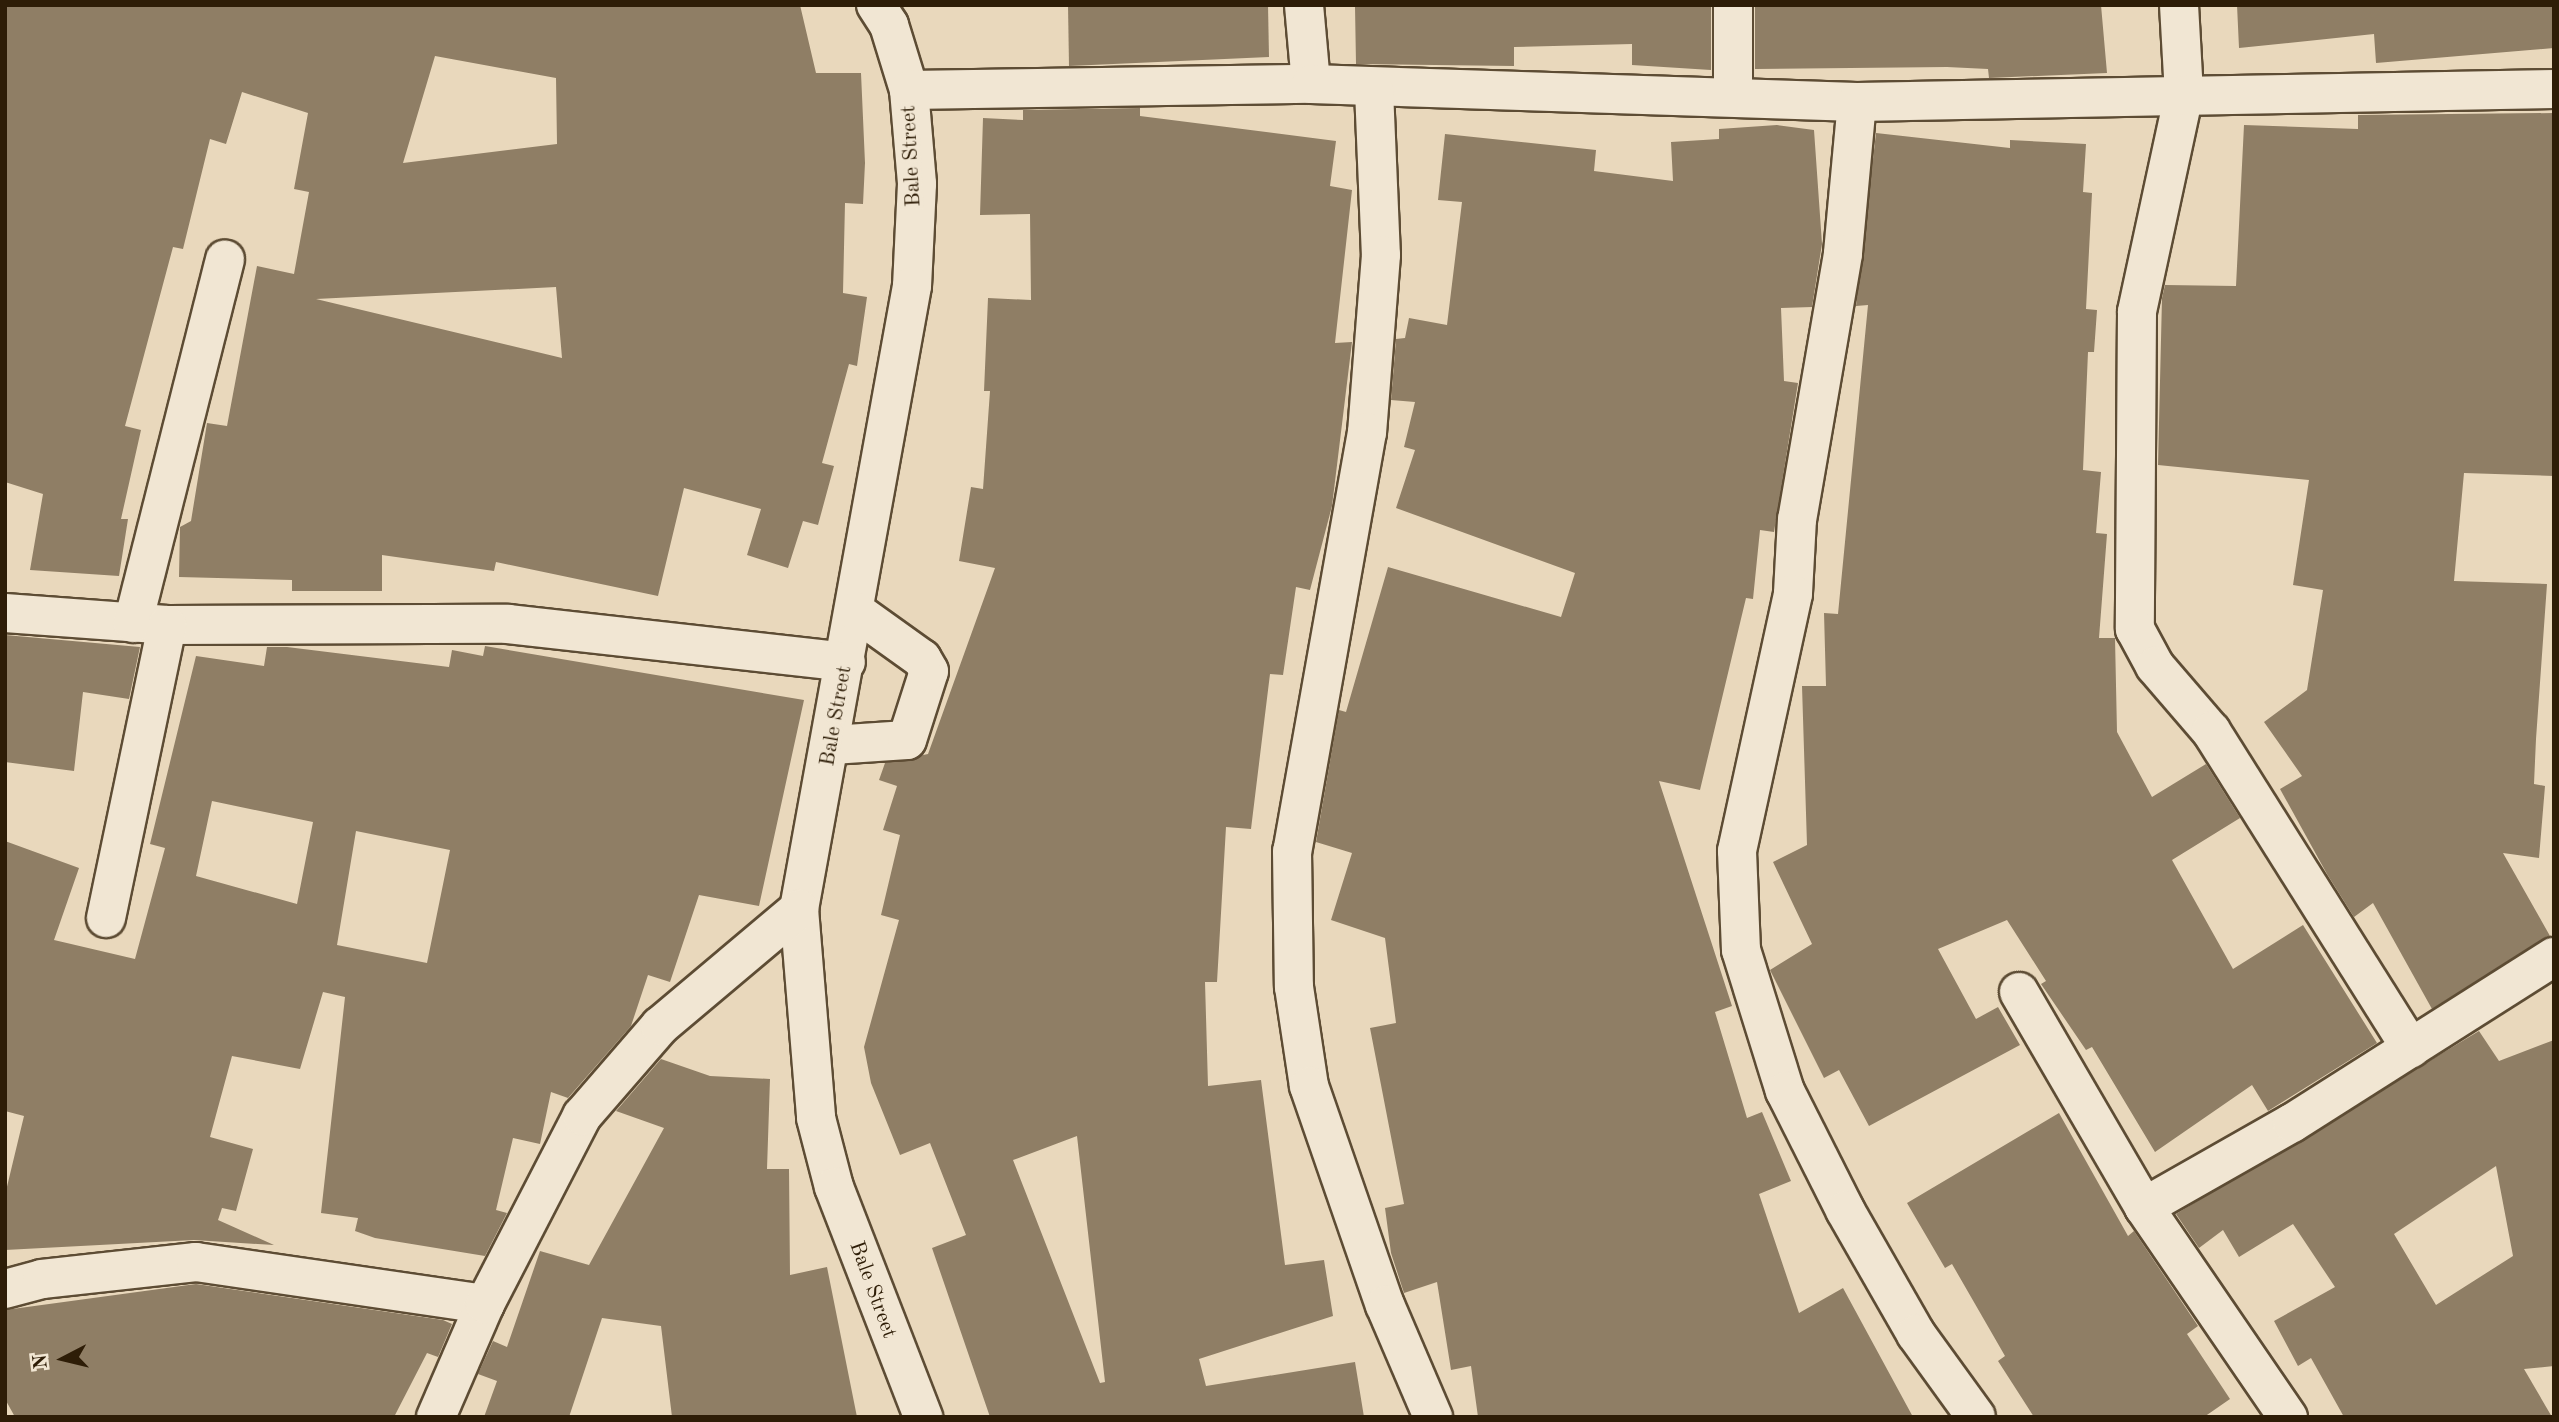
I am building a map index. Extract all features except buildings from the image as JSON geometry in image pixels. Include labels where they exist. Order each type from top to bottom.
[{"type":"street","name":"Bale Street","points":[[876,5],[889,25],[909,90],[917,184],[912,286],[832,745],[799,909],[817,1118],[834,1187],[923,1417]]},
{"type":"street","points":[[1304,5],[1311,84]]},
{"type":"street","points":[[1733,5],[1733,93]]},
{"type":"street","points":[[2179,5],[2184,94],[2137,312],[2135,629],[2155,666],[2211,731],[2412,1048]]},
{"type":"street","points":[[909,90],[1311,84],[1374,90],[1733,93],[1857,102],[2554,89]]},
{"type":"street","points":[[1374,90],[1381,255],[1368,418],[1292,851],[1294,987],[1308,1086],[1385,1305],[1433,1417]]},
{"type":"street","points":[[1857,102],[1843,254],[1797,519],[1793,594],[1737,851],[1741,950],[1785,1091],[1839,1198],[1916,1334],[1976,1417]]},
{"type":"street","points":[[106,918],[150,624],[225,259]]},
{"type":"street","points":[[832,745],[906,740],[929,671],[922,659],[855,611]]},
{"type":"street","points":[[5,613],[150,624],[508,624],[846,662]]},
{"type":"street","points":[[436,1417],[485,1304],[582,1116],[660,1026],[799,909]]},
{"type":"street","points":[[2144,1207],[2412,1048],[2554,957]]},
{"type":"street","points":[[2018,992],[2144,1207],[2288,1417]]},
{"type":"street","points":[[5,1289],[42,1279],[196,1262],[485,1304]]}]
